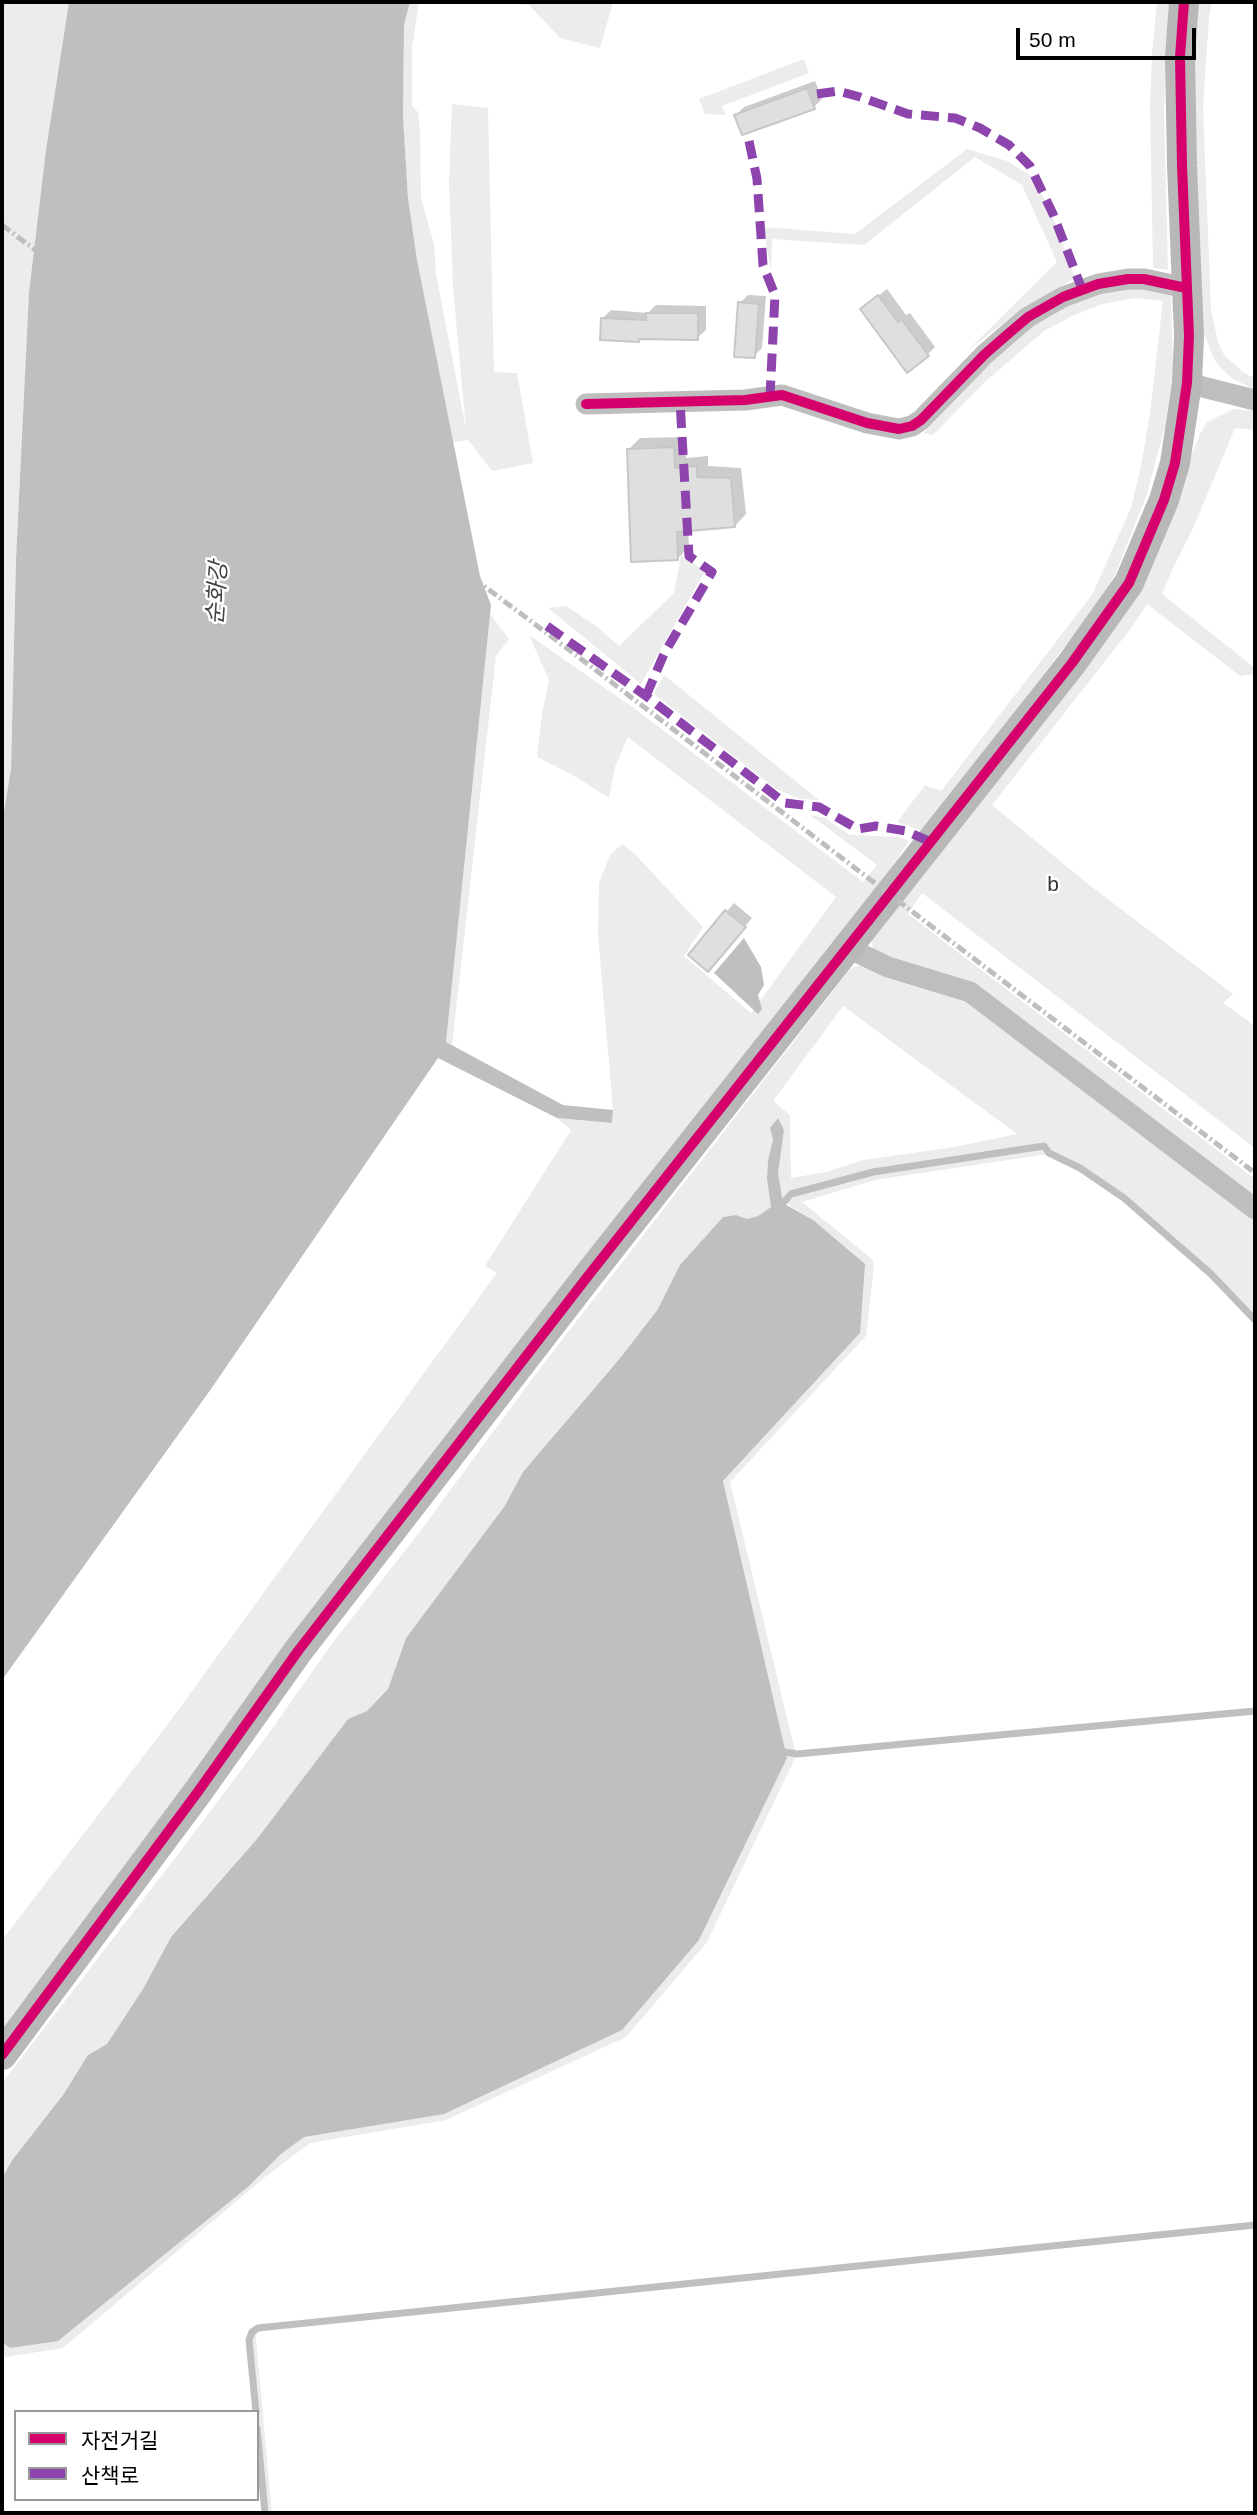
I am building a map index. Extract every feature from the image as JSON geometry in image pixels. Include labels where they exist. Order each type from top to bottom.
[{"type":"street","points":[[2,2054],[189,1804],[298,1651],[588,1276],[1072,663],[1129,583],[1164,500],[1175,463],[1187,383],[1189,336],[1180,57],[1184,2]]},
{"type":"street","points":[[586,404],[745,400],[782,395],[867,423],[898,429],[912,426],[921,420],[1008,334],[1037,311],[1063,297],[1098,284],[1128,279],[1144,279],[1186,288]]},
{"type":"street","points":[[1187,383],[1255,400]]},
{"type":"street","points":[[848,948],[888,967],[971,992],[1255,1209]]},
{"type":"green space","points":[[2,2],[69,2],[46,150],[29,292],[16,559],[11,769],[2,824]]},
{"type":"green space","points":[[410,2],[419,2],[412,48],[412,106],[418,112],[420,131],[421,198],[434,244],[436,274],[466,429],[453,287],[449,182],[452,104],[488,108],[494,372],[517,373],[533,463],[492,471],[468,440],[453,442],[417,260],[408,198],[403,117],[404,25]]},
{"type":"green space","points":[[487,2],[613,2],[600,48],[560,38],[529,5]]},
{"type":"green space","points":[[1157,2],[1169,2],[1164,107],[1168,270],[1153,268],[1150,106]]},
{"type":"green space","points":[[1196,2],[1212,2],[1203,107],[1211,310],[1218,342],[1224,355],[1244,373],[1255,378],[1255,390],[1233,379],[1222,369],[1214,359],[1203,331],[1191,162]]},
{"type":"green space","points":[[804,59],[809,73],[722,106],[726,115],[705,114],[699,99]]},
{"type":"green space","points":[[967,149],[1007,161],[1033,177],[1052,215],[1075,278],[1025,307],[967,351],[1057,262],[1022,185],[975,157],[864,245],[772,239],[771,271],[763,227],[855,234]]},
{"type":"green space","points":[[1131,288],[1171,292],[1173,371],[1165,426],[1147,494],[1115,575],[1096,606],[922,831],[897,822],[925,785],[941,791],[1092,595],[1131,508],[1150,413],[1163,301],[1137,298],[1102,304],[1044,331],[985,382],[933,435],[924,433],[1003,348],[1053,310],[1098,294]]},
{"type":"green space","name":"b","points":[[1233,409],[1255,411],[1255,430],[1235,428],[1162,594],[1255,668],[1255,674],[1240,676],[1147,604],[1132,627],[992,805],[1088,884],[1233,994],[1223,1003],[1255,1026],[1255,1148],[922,893],[908,914],[1255,1179],[1255,1206],[970,988],[873,951],[872,941],[1152,555],[1199,436],[1207,422]]},
{"type":"green space","points":[[681,555],[705,571],[641,684],[548,608],[566,606],[596,626],[619,646],[674,593]]},
{"type":"green space","points":[[490,614],[509,639],[496,656],[452,1045],[446,1042]]},
{"type":"green space","points":[[529,635],[635,709],[863,882],[877,865],[810,815],[825,818],[850,835],[899,837],[909,841],[884,879],[2,2039],[2,1940],[165,1728],[497,1273],[485,1266],[571,1130],[557,1118],[612,1123],[598,935],[599,883],[610,855],[622,844],[633,852],[703,927],[684,956],[751,1013],[836,897],[628,737],[615,767],[609,798],[573,775],[537,757],[549,680]]},
{"type":"green space","points":[[664,675],[819,800],[800,799],[776,789],[654,694]]},
{"type":"green space","points":[[860,965],[967,998],[1255,1214],[1255,1317],[1176,1238],[1081,1166],[1050,1152],[1045,1144],[873,1170],[790,1192],[782,1200],[778,1173],[784,1130],[777,1119],[768,1160],[767,1179],[771,1207],[758,1216],[746,1219],[736,1215],[723,1217],[680,1265],[658,1309],[621,1357],[523,1472],[504,1507],[406,1638],[388,1689],[367,1711],[348,1719],[257,1839],[171,1937],[143,1989],[107,2044],[88,2055],[63,2095],[13,2159],[2,2178],[2,2083],[185,1845],[331,1645],[418,1534],[541,1367],[850,969]],"holes":[[[843,1006],[1017,1134],[954,1147],[863,1160],[826,1172],[791,1178],[790,1115],[773,1101]]]},
{"type":"green space","points":[[1043,1147],[1048,1154],[875,1180],[802,1202],[872,1259],[874,1265],[866,1336],[730,1482],[795,1751],[785,1750],[723,1481],[860,1333],[813,1220],[786,1203],[792,1196],[874,1174]]},
{"type":"green space","points":[[786,1754],[796,1756],[707,1942],[626,2037],[446,2120],[310,2143],[265,2177],[63,2348],[6,2357],[2,2354],[2,2342],[10,2348],[58,2340],[249,2186],[281,2154],[304,2137],[324,2132],[699,1940],[787,1758]]},
{"type":"green space","points":[[257,2330],[272,2513],[268,2513],[266,2502],[252,2337]]},
{"type":"water","name":"순화강","points":[[69,2],[410,2],[404,25],[403,117],[408,198],[417,260],[480,576],[491,605],[446,1042],[563,1105],[613,1110],[612,1123],[557,1118],[438,1058],[211,1389],[2,1680],[2,824],[11,769],[16,559],[29,292],[46,150]]},
{"type":"water","points":[[744,938],[761,967],[764,985],[758,995],[762,1009],[758,1014],[714,973]]},
{"type":"water","points":[[778,1118],[784,1130],[778,1173],[783,1203],[813,1220],[865,1264],[860,1333],[723,1481],[787,1758],[699,1940],[622,2030],[444,2114],[304,2137],[281,2154],[249,2186],[58,2341],[10,2348],[2,2342],[2,2178],[13,2159],[63,2095],[88,2055],[107,2044],[143,1989],[171,1937],[257,1839],[348,1719],[367,1711],[388,1689],[406,1638],[504,1507],[523,1472],[621,1357],[658,1309],[680,1265],[723,1217],[736,1215],[747,1219],[758,1216],[771,1207],[767,1179],[773,1139],[770,1128]]},
{"type":"building","points":[[807,88],[815,109],[742,135],[734,115]]},
{"type":"building","points":[[878,295],[898,322],[901,319],[929,356],[907,373],[860,309]]},
{"type":"building","points":[[738,302],[759,304],[755,358],[734,357]]},
{"type":"building","points":[[646,313],[698,313],[698,340],[600,340],[601,318],[646,320]]},
{"type":"building","points":[[674,447],[675,468],[697,466],[697,477],[731,478],[735,527],[677,532],[678,560],[631,562],[627,449]]},
{"type":"building","points":[[725,910],[746,927],[708,972],[688,955]]},
{"type":"waterway","points":[[783,1203],[791,1194],[873,1172],[1044,1146],[1049,1153],[1080,1168],[1124,1198],[1211,1274],[1255,1320]]},
{"type":"waterway","points":[[779,1751],[797,1754],[1255,1711]]},
{"type":"waterway","points":[[256,2410],[249,2340],[252,2332],[258,2328],[1255,2225]]},
{"type":"waterway","points":[[259,2449],[265,2513]]},
{"type":"railway","points":[[2,225],[564,646],[1255,1173]]},
{"type":"marked path","points":[[817,94],[838,91],[908,114],[955,118],[980,128],[1009,145],[1030,166],[1053,214],[1082,289]]},
{"type":"marked path","points":[[749,141],[757,179],[763,265],[775,295],[770,396]]},
{"type":"marked path","points":[[646,696],[664,654],[712,572],[689,556],[680,401]]},
{"type":"marked path","points":[[547,626],[646,696],[785,803],[819,807],[858,829],[876,826],[906,831],[931,842]]},
{"type":"cycle path","points":[[2,2055],[197,1793],[298,1651],[588,1276],[1072,663],[1129,583],[1164,500],[1175,463],[1187,383],[1189,336],[1180,57],[1184,2]]},
{"type":"cycle path","points":[[586,404],[745,400],[782,395],[867,423],[899,429],[912,426],[921,420],[1008,334],[1028,317],[1063,297],[1098,284],[1128,279],[1144,279],[1186,288]]}]
